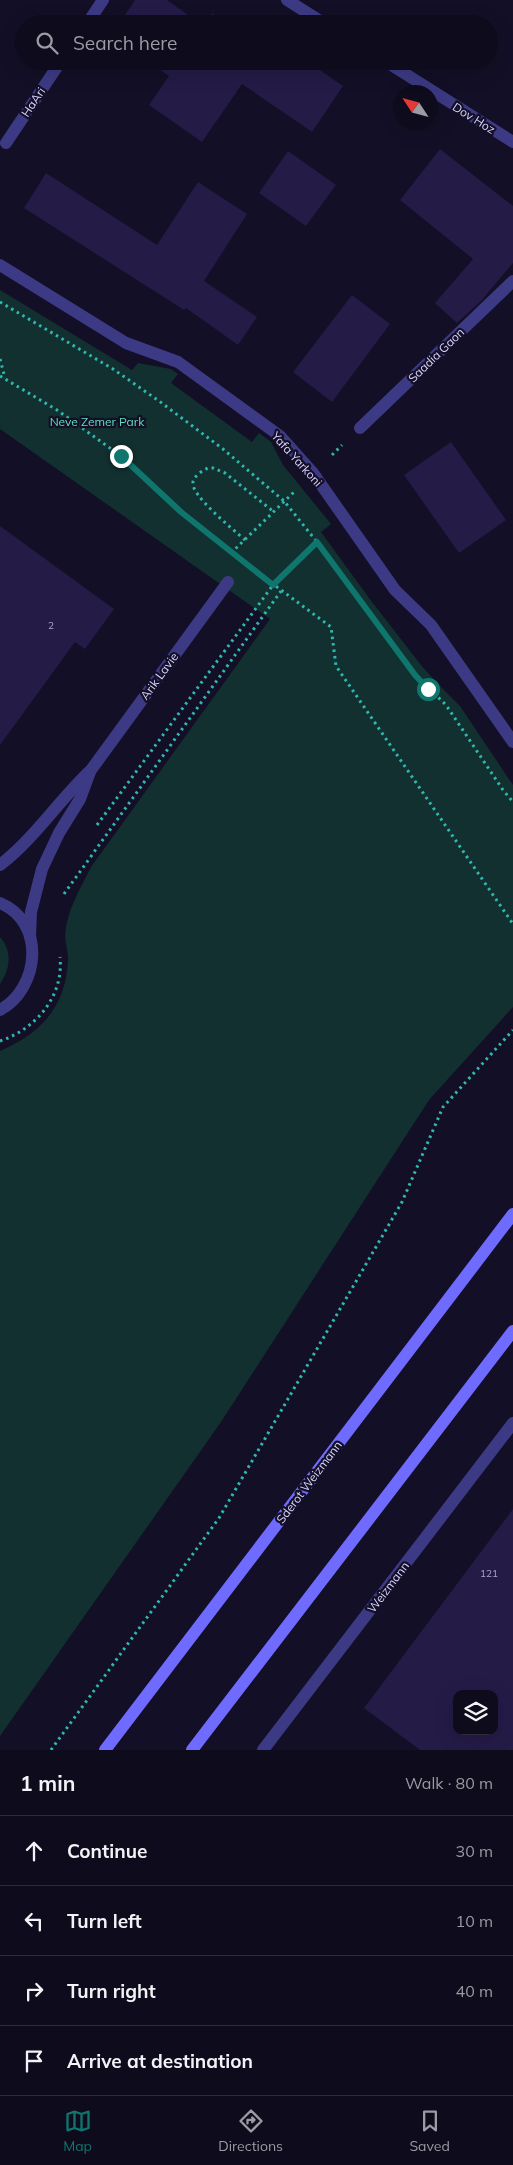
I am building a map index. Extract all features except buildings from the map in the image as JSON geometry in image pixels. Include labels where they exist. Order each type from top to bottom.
[{"type":"main road","name":"Sderot Weizmann","points":[[105,1750],[513,1214]]},
{"type":"main road","points":[[192,1750],[513,1331]]},
{"type":"street","points":[[92,15],[102,0]]},
{"type":"street","points":[[287,0],[311,15]]},
{"type":"street","name":"HaAri","points":[[6,143],[55,70]]},
{"type":"street","name":"Dov Hoz","points":[[399,70],[513,142]]},
{"type":"street","name":"Yafa Yarkoni","points":[[0,265],[126,343],[178,362],[280,436],[313,473],[395,590],[437,632],[513,742]]},
{"type":"street","name":"Saadia Gaon","points":[[360,428],[513,281]]},
{"type":"street","name":"Arik Lavie","points":[[0,865],[29,838],[69,790],[90,770],[228,582]]},
{"type":"street","name":"Arik Lavie","points":[[0,1010],[10,1005],[22,991],[30,974],[33,956],[30,937],[31,912],[42,869],[58,833],[80,799],[90,770]]},
{"type":"street","points":[[0,903],[5,905],[20,919],[30,937]]},
{"type":"street","name":"Weizmann","points":[[262,1750],[513,1423]]},
{"type":"path","points":[[0,302],[113,369],[222,449],[284,501],[317,542],[415,675],[446,705],[513,802]]},
{"type":"path","points":[[0,359],[5,379]]},
{"type":"path","points":[[0,376],[57,410],[121,456],[181,512],[238,558]]},
{"type":"path","points":[[313,473],[360,428]]},
{"type":"path","points":[[231,553],[245,540],[274,512],[219,470],[208,468],[201,472],[193,482],[195,492],[245,540]]},
{"type":"path","points":[[94,829],[273,585],[317,542]]},
{"type":"path","points":[[245,564],[331,627],[336,666],[513,924]]},
{"type":"path","points":[[68,879],[64,894],[281,591]]},
{"type":"path","points":[[51,1750],[219,1518],[402,1202],[443,1107],[513,1030]]},
{"type":"green space","name":"Neve Zemer Park","points":[[0,290],[132,370],[138,363],[171,369],[178,374],[171,383],[252,442],[259,433],[271,442],[283,465],[331,524],[321,532],[421,665],[460,706],[513,785],[513,1007],[429,1100],[221,1422],[0,1736],[0,1051],[15,1044],[40,1026],[57,1003],[67,975],[68,958],[65,935],[68,917],[91,867],[270,619],[0,429]]},
{"type":"green space","points":[[0,937],[7,949],[9,960],[0,984]]},
{"type":"route","points":[[121,456],[181,512],[273,585],[317,542],[415,675],[428,689]]}]
